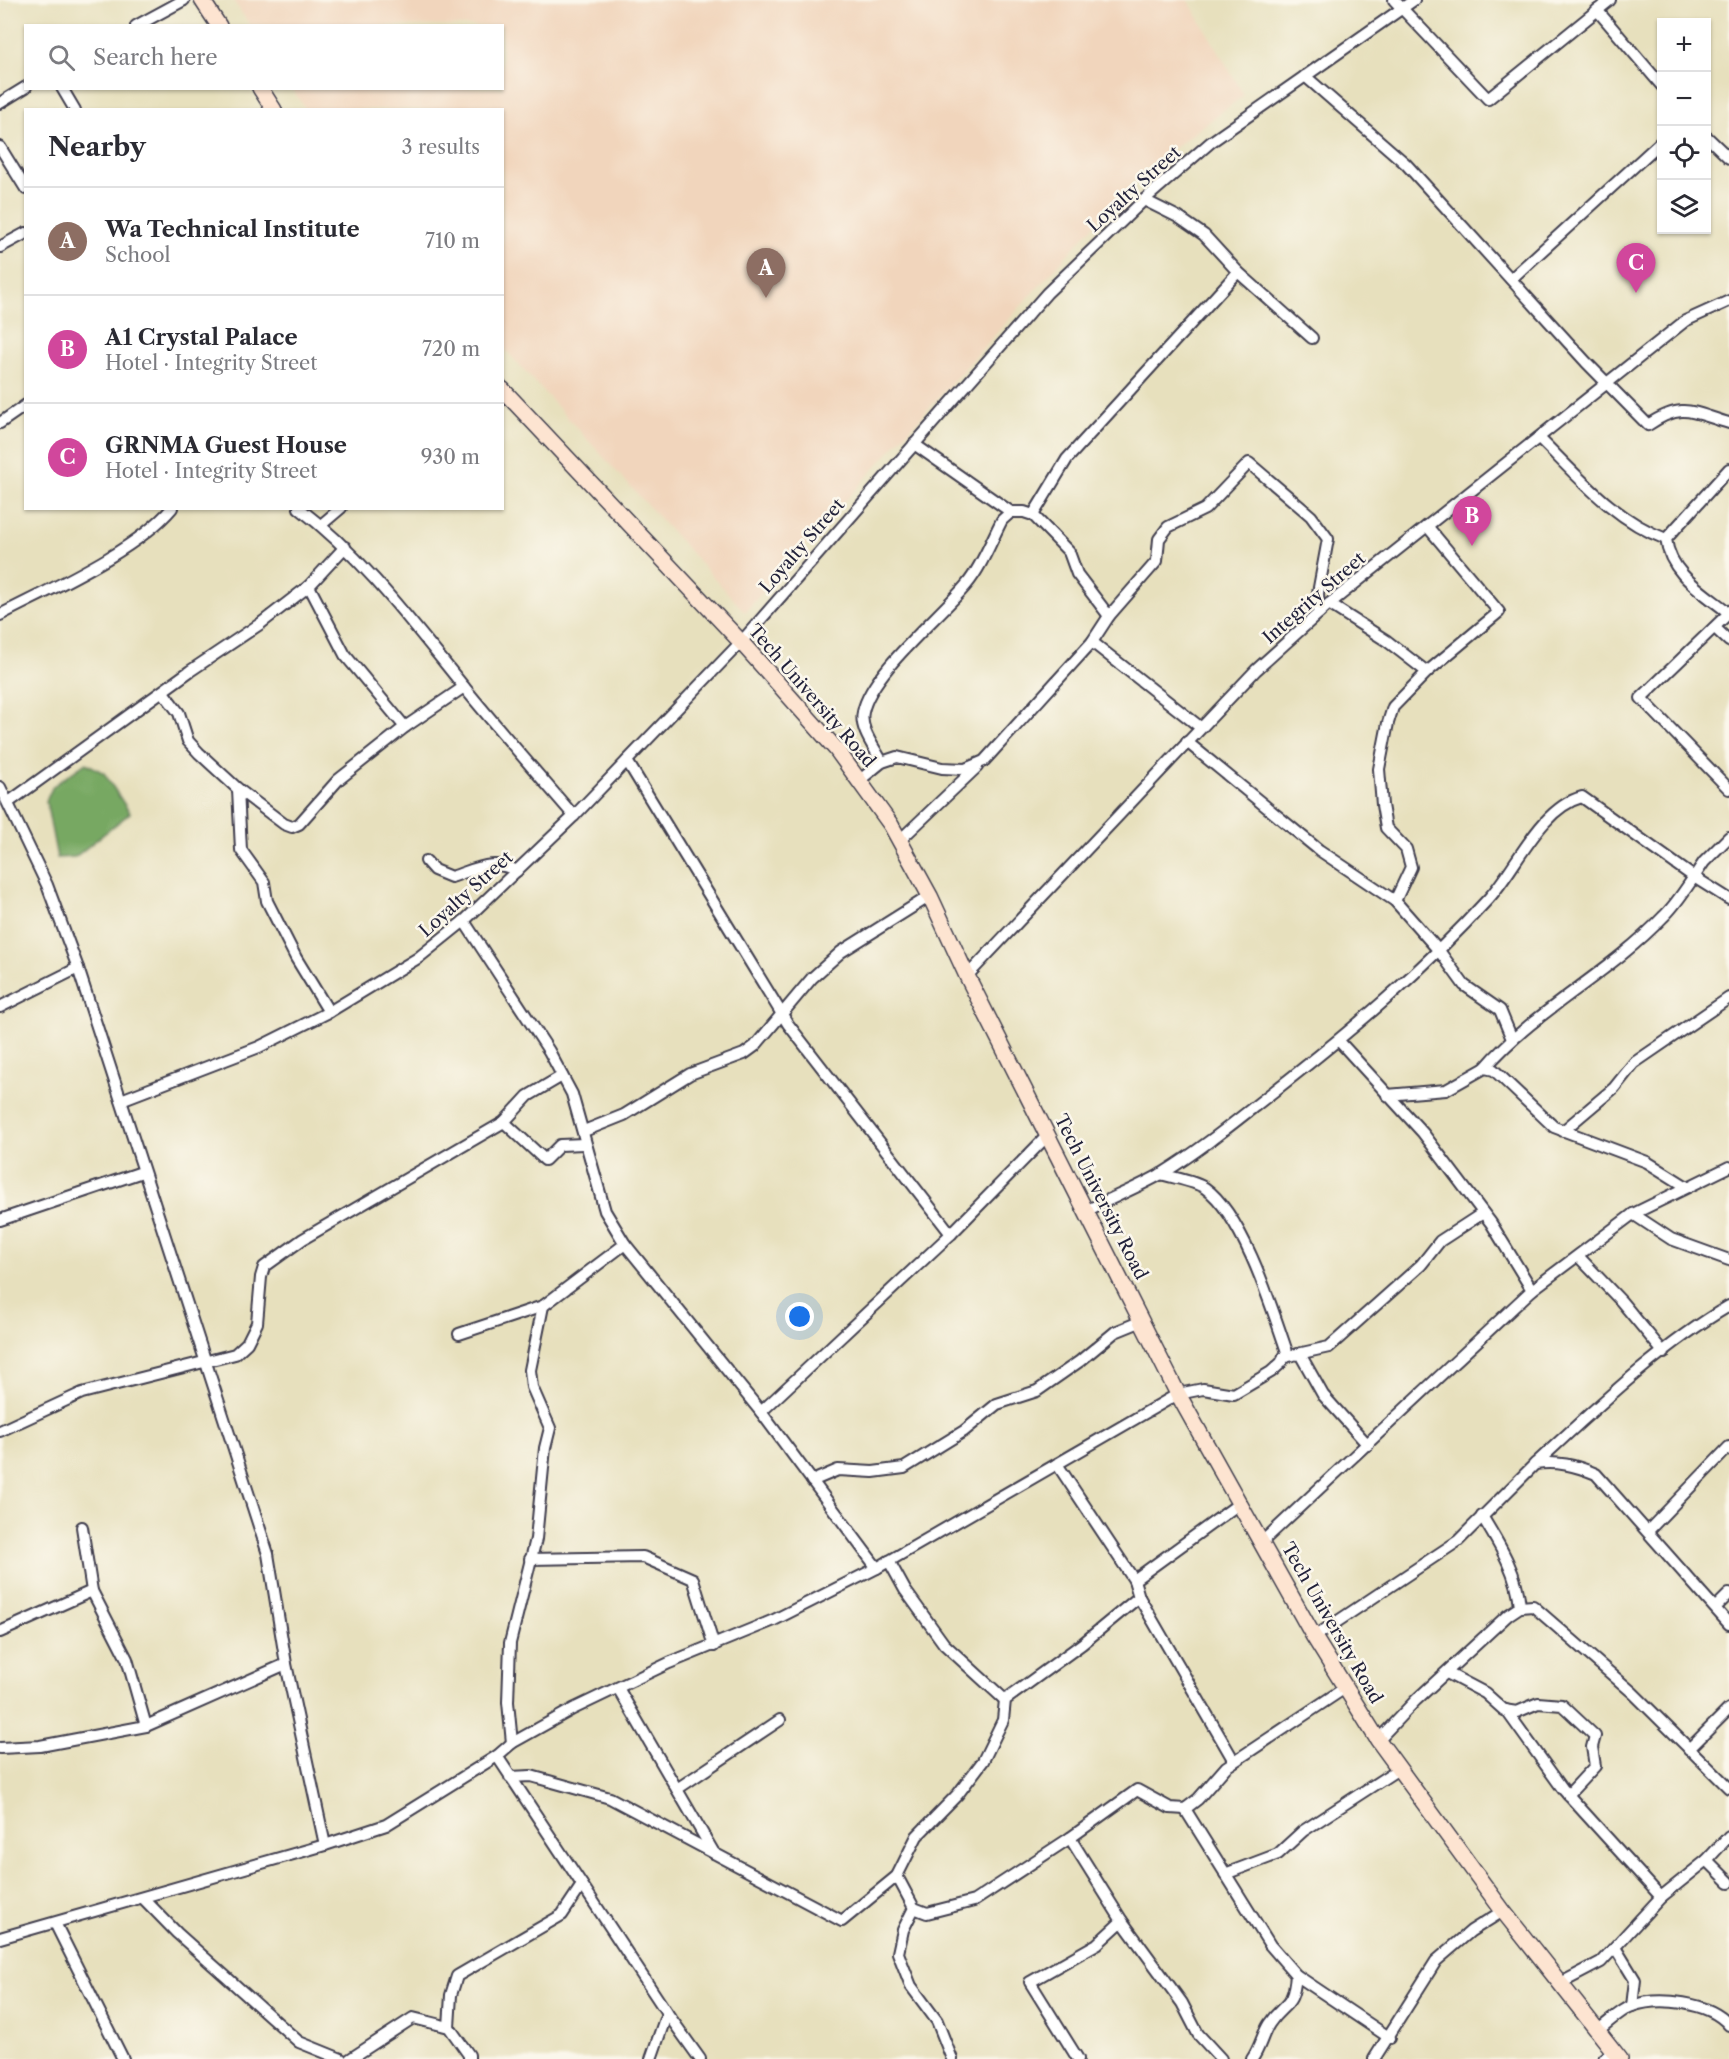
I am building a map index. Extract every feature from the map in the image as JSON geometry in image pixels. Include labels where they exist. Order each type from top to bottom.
[{"type":"street","points":[[140,24],[184,0]]},
{"type":"street","points":[[202,0],[218,24]]},
{"type":"street","points":[[1394,0],[1488,99],[1610,0]]},
{"type":"street","name":"Loyalty Street","points":[[122,1100],[259,1047],[329,1012],[418,958],[464,921],[574,816],[741,642],[1047,293],[1144,200],[1211,141],[1414,0]]},
{"type":"street","points":[[1597,10],[1657,80]]},
{"type":"street","points":[[1305,76],[1406,164],[1606,383],[1648,425],[1658,418],[1687,409],[1729,423]]},
{"type":"street","points":[[0,103],[24,88]]},
{"type":"street","points":[[63,90],[74,108]]},
{"type":"street","points":[[261,90],[273,108]]},
{"type":"street","points":[[1711,140],[1729,158]]},
{"type":"street","points":[[1511,279],[1657,146]]},
{"type":"street","points":[[0,147],[24,186]]},
{"type":"street","points":[[1144,200],[1178,217],[1204,235],[1238,272],[1312,338]]},
{"type":"street","points":[[0,247],[24,234]]},
{"type":"street","points":[[1033,515],[1067,459],[1238,272]]},
{"type":"street","name":"Integrity Street","points":[[967,976],[1200,727],[1256,670],[1329,604],[1685,321],[1729,301]]},
{"type":"street","name":"Tech University Road","points":[[504,391],[741,642],[836,748],[860,780],[900,841],[930,896],[967,976],[1178,1394],[1314,1637],[1378,1740],[1503,1911],[1598,2030],[1612,2057]]},
{"type":"street","points":[[0,423],[24,406]]},
{"type":"street","points":[[1539,438],[1616,512],[1641,530],[1666,539]]},
{"type":"street","points":[[914,444],[1011,512],[1033,515],[1069,552],[1077,574],[1109,616]]},
{"type":"street","points":[[900,841],[984,761],[1092,642],[1109,616],[1157,561],[1159,539],[1168,527],[1205,509],[1249,462],[1311,516],[1328,539],[1318,592],[1319,613]]},
{"type":"street","points":[[1729,469],[1666,539],[1668,555],[1679,572],[1729,613],[1641,698],[1729,789]]},
{"type":"street","points":[[0,615],[70,579],[157,526],[170,510]]},
{"type":"street","points":[[302,510],[345,547],[406,613],[464,687],[574,816]]},
{"type":"street","points":[[321,525],[340,510]]},
{"type":"street","points":[[882,762],[866,733],[862,714],[869,694],[892,664],[968,583],[1002,520],[1011,512]]},
{"type":"street","points":[[1395,902],[1411,867],[1406,849],[1386,828],[1378,769],[1393,707],[1427,672],[1499,612],[1427,526]]},
{"type":"street","points":[[9,802],[260,624],[309,586],[345,547]]},
{"type":"street","points":[[309,586],[345,655],[405,727]]},
{"type":"street","points":[[1329,604],[1387,641],[1427,672]]},
{"type":"street","points":[[1715,628],[1729,640]]},
{"type":"street","points":[[1092,642],[1200,727]]},
{"type":"street","points":[[163,692],[179,713],[188,741],[238,789],[284,824],[292,827],[299,824],[338,780],[405,727],[464,687]]},
{"type":"street","points":[[1187,742],[1319,850],[1395,902],[1440,951],[1464,985],[1500,1010],[1512,1039]]},
{"type":"street","points":[[860,780],[882,762],[897,757],[907,757],[942,768],[965,769],[984,761]]},
{"type":"street","points":[[627,761],[781,1013],[951,1234]]},
{"type":"street","points":[[0,787],[48,885],[78,968],[122,1100],[142,1172],[268,1554],[286,1664],[325,1845]]},
{"type":"street","points":[[238,789],[241,850],[264,882],[267,901],[296,958],[329,1012]]},
{"type":"street","points":[[1086,1211],[1161,1174],[1211,1140],[1339,1041],[1440,951],[1500,886],[1510,867],[1549,818],[1569,800],[1582,797],[1694,877],[1729,899]]},
{"type":"street","points":[[1387,1095],[1446,1090],[1485,1068],[1512,1039],[1656,924],[1704,862],[1729,837]]},
{"type":"street","points":[[426,861],[434,870],[451,877],[494,863],[504,864],[517,871]]},
{"type":"street","points":[[584,1131],[624,1115],[690,1074],[744,1054],[755,1046],[812,978],[841,952],[930,896]]},
{"type":"street","points":[[464,921],[573,1094],[584,1131],[584,1144],[604,1211],[625,1244],[761,1412],[877,1568]]},
{"type":"street","points":[[0,1007],[78,968]]},
{"type":"street","points":[[1563,1131],[1614,1088],[1634,1063],[1729,998]]},
{"type":"street","points":[[1339,1041],[1423,1133],[1483,1213],[1532,1290]]},
{"type":"street","points":[[1485,1068],[1494,1070],[1554,1127],[1647,1162],[1687,1186]]},
{"type":"street","points":[[0,1431],[82,1393],[235,1354],[247,1343],[257,1323],[264,1267],[303,1239],[504,1122],[528,1096],[562,1076]]},
{"type":"street","points":[[504,1122],[545,1160],[560,1145],[584,1144]]},
{"type":"street","points":[[761,1412],[951,1234],[1048,1136]]},
{"type":"street","points":[[1262,1542],[1532,1290],[1633,1214],[1729,1167]]},
{"type":"street","points":[[0,1220],[142,1172]]},
{"type":"street","points":[[0,1938],[325,1845],[386,1825],[497,1756],[512,1743],[669,1663],[774,1620],[877,1568],[1178,1394],[1203,1389],[1234,1394],[1271,1372],[1287,1352],[1263,1287],[1227,1211],[1204,1187],[1161,1174]]},
{"type":"street","points":[[1284,1357],[1329,1347],[1421,1265],[1440,1241],[1483,1213]]},
{"type":"street","points":[[1633,1214],[1671,1239],[1729,1260]]},
{"type":"street","points":[[459,1334],[543,1306],[625,1244]]},
{"type":"street","points":[[1578,1256],[1621,1300],[1664,1353]]},
{"type":"street","points":[[512,1743],[508,1702],[510,1643],[517,1625],[536,1539],[545,1448],[550,1428],[532,1387],[530,1370],[543,1306]]},
{"type":"street","points":[[1314,1637],[1458,1541],[1535,1464],[1596,1408],[1705,1320],[1729,1306]]},
{"type":"street","points":[[812,1481],[838,1470],[873,1472],[904,1468],[964,1431],[997,1404],[1037,1391],[1080,1361],[1115,1332],[1142,1321]]},
{"type":"street","points":[[1300,1354],[1334,1410],[1368,1445]]},
{"type":"street","points":[[1648,1531],[1729,1447]]},
{"type":"street","points":[[1057,1464],[1134,1580],[1140,1597],[1234,1761]]},
{"type":"street","points":[[1535,1464],[1575,1465],[1596,1474],[1729,1624]]},
{"type":"street","points":[[1134,1580],[1240,1503]]},
{"type":"street","points":[[1482,1516],[1505,1552],[1519,1591],[1520,1607]]},
{"type":"street","points":[[82,1527],[92,1591],[127,1659],[146,1726]]},
{"type":"street","points":[[530,1559],[643,1557],[693,1579],[714,1646]]},
{"type":"street","points":[[890,1561],[905,1590],[944,1644],[1005,1700]]},
{"type":"street","points":[[0,1632],[92,1591]]},
{"type":"street","points":[[1716,1607],[1729,1594]]},
{"type":"street","points":[[1005,1700],[1082,1644],[1140,1597]]},
{"type":"street","points":[[1378,1740],[1520,1607],[1533,1606],[1632,1692],[1729,1788]]},
{"type":"street","points":[[0,1748],[40,1746],[146,1726],[286,1664]]},
{"type":"street","points":[[1447,1673],[1485,1693],[1506,1710],[1568,1796],[1661,1897]]},
{"type":"street","points":[[618,1688],[714,1853]]},
{"type":"street","points":[[897,1876],[914,1908],[927,1913],[974,1901],[1070,1838],[1137,1790],[1170,1808],[1185,1809],[1234,1761],[1345,1688]]},
{"type":"street","points":[[510,1777],[531,1776],[610,1798],[842,1921],[897,1876],[917,1836],[958,1794],[983,1761],[1004,1720],[1005,1700]]},
{"type":"street","points":[[1506,1710],[1517,1712],[1538,1703],[1562,1705],[1595,1736],[1592,1747],[1596,1766],[1568,1796]]},
{"type":"street","points":[[1689,1749],[1729,1710]]},
{"type":"street","points":[[677,1789],[780,1720]]},
{"type":"street","points":[[497,1756],[667,2013],[700,2059]]},
{"type":"street","points":[[1226,1874],[1278,1854],[1303,1832],[1400,1768]]},
{"type":"street","points":[[1185,1809],[1270,1945],[1296,1976],[1390,2038]]},
{"type":"street","points":[[1561,1983],[1601,1962],[1661,1897],[1707,1860],[1729,1836]]},
{"type":"street","points":[[1070,1838],[1122,1921],[1182,2003],[1198,2034],[1221,2059]]},
{"type":"street","points":[[1707,1860],[1729,1882]]},
{"type":"street","points":[[469,2059],[469,2055],[449,2027],[451,1995],[457,1976],[562,1915],[582,1885]]},
{"type":"street","points":[[143,1898],[177,1933],[299,2042],[341,2059]]},
{"type":"street","points":[[914,1908],[903,1930],[898,1953],[911,1986],[937,2021],[952,2059]]},
{"type":"street","points":[[1374,2059],[1390,2038],[1436,1961],[1471,1931],[1503,1911]]},
{"type":"street","points":[[1077,2059],[1030,1982],[1096,1944],[1122,1921]]},
{"type":"street","points":[[55,1923],[123,2059]]},
{"type":"street","points":[[1616,1948],[1635,1980],[1632,2006]]},
{"type":"street","points":[[1252,2059],[1262,2044],[1269,2024],[1294,1995],[1296,1976]]},
{"type":"street","points":[[1598,2030],[1632,2006],[1674,2001],[1700,2007],[1729,2025]]},
{"type":"street","points":[[651,2059],[667,2013]]},
{"type":"street","points":[[350,2059],[413,2018],[449,2027]]},
{"type":"shaded area","points":[[233,0],[1188,0],[1244,95],[1141,173],[745,612],[504,348],[504,108],[305,108],[293,90],[504,90],[504,24],[249,24]]},
{"type":"green space","points":[[86,763],[104,773],[130,813],[75,857],[57,858],[46,801],[53,786]]},
{"type":"place","name":"GRNMA Guest House","points":[[1636,293]]},
{"type":"place","name":"Wa Technical Institute","points":[[766,298]]},
{"type":"place","name":"A1 Crystal Palace","points":[[1472,546]]}]
